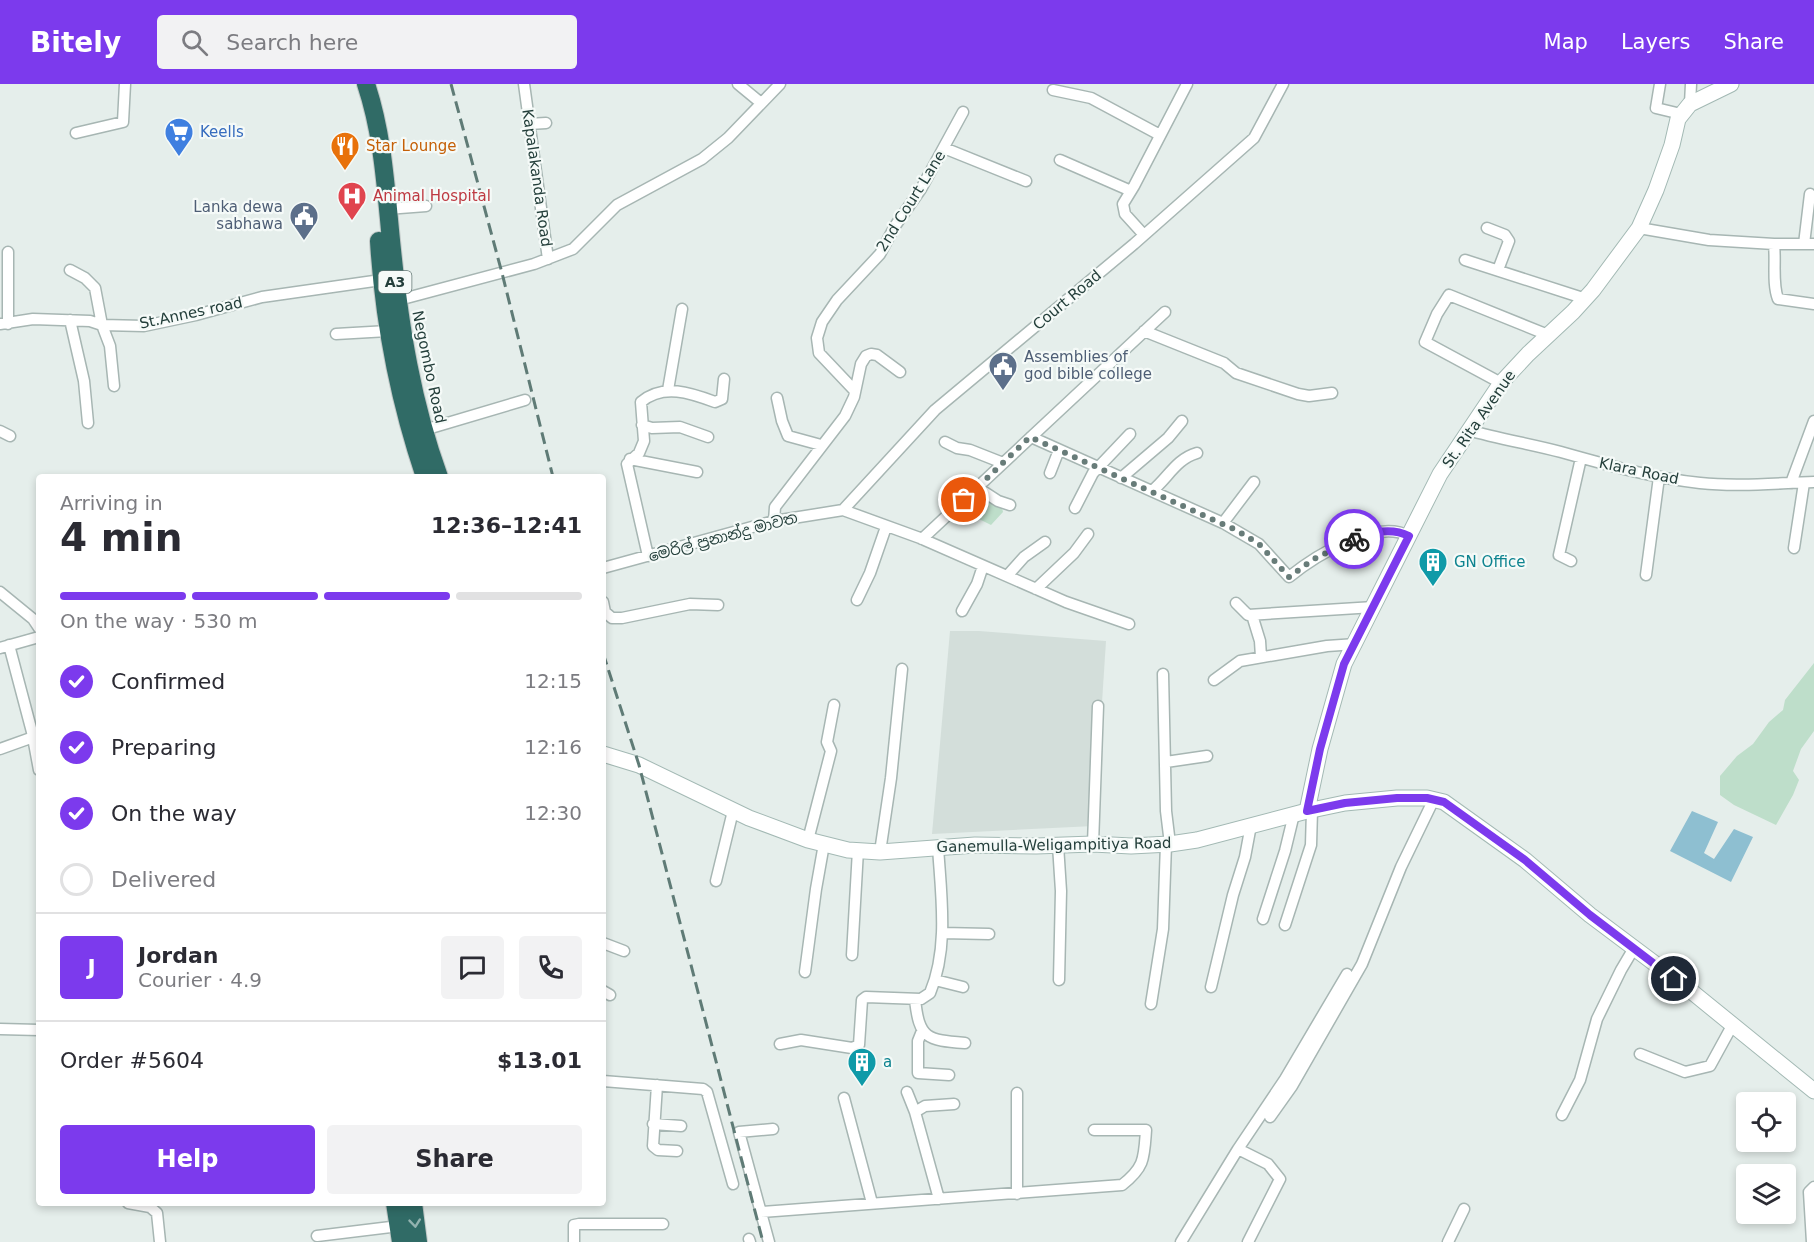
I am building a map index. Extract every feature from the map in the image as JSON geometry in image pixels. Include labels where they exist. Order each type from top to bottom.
[{"type":"highway","name":"Negombo Road","points":[[355,84],[364,112],[375,174],[381,280],[391,302],[424,430],[438,474]]},
{"type":"highway","name":"Negombo Road","points":[[366,84],[383,155],[391,302],[388,331],[404,408],[424,474]]},
{"type":"highway","points":[[395,1206],[400,1234]]},
{"type":"highway","points":[[413,1206],[418,1242]]},
{"type":"street","points":[[76,133],[123,122],[125,84]]},
{"type":"street","name":"Kapalakanda Road","points":[[391,302],[548,259],[524,84]]},
{"type":"street","points":[[738,84],[761,103]]},
{"type":"street","points":[[548,259],[573,249],[617,205],[702,159],[728,138],[780,84]]},
{"type":"street","points":[[1144,235],[1125,214],[1123,204],[1186,84]]},
{"type":"street","name":"Court Road","points":[[843,510],[935,410],[1144,235],[1254,138],[1283,84]]},
{"type":"street","points":[[1660,84],[1656,108],[1686,109],[1731,84]]},
{"type":"street","points":[[1686,109],[1691,84]]},
{"type":"street","points":[[1053,90],[1091,98],[1160,135]]},
{"type":"street","name":"St. Rita Avenue","points":[[1304,811],[1344,664],[1440,474],[1501,383],[1586,299],[1639,228],[1656,190],[1672,145],[1678,119],[1686,109]]},
{"type":"street","name":"2nd Court Lane","points":[[855,391],[819,353],[817,338],[822,322],[837,300],[880,254],[895,226],[921,189],[963,112]]},
{"type":"street","points":[[529,124],[546,123]]},
{"type":"street","points":[[944,148],[1026,181]]},
{"type":"street","points":[[1060,160],[1131,191]]},
{"type":"street","points":[[1639,228],[1709,240],[1809,244],[1810,194]]},
{"type":"street","points":[[387,209],[426,206]]},
{"type":"street","points":[[1486,228],[1505,235],[1509,241],[1498,270]]},
{"type":"street","points":[[1774,244],[1775,290],[1778,299],[1814,304]]},
{"type":"street","points":[[4,324],[9,252]]},
{"type":"street","points":[[1466,260],[1586,299]]},
{"type":"street","points":[[70,270],[85,278],[95,288],[102,325],[110,346],[114,386]]},
{"type":"street","name":"St.Annes road","points":[[4,324],[33,319],[144,326],[262,297],[381,280]]},
{"type":"street","points":[[1501,383],[1425,342],[1437,314],[1449,295],[1548,335]]},
{"type":"street","points":[[668,390],[682,309]]},
{"type":"street","points":[[921,539],[1165,312]]},
{"type":"street","points":[[70,320],[84,381],[88,423]]},
{"type":"street","points":[[336,334],[388,331]]},
{"type":"street","points":[[1144,331],[1224,363],[1236,373],[1298,394],[1309,396],[1332,393]]},
{"type":"street","points":[[774,521],[775,507],[844,416],[855,391],[861,364],[866,356],[877,355],[900,372]]},
{"type":"street","points":[[648,556],[627,464],[639,453],[644,441],[641,402],[655,392],[668,390],[715,402],[722,399],[724,379]]},
{"type":"street","points":[[777,398],[788,436],[821,445]]},
{"type":"street","points":[[424,430],[525,400]]},
{"type":"street","points":[[1121,478],[1168,438],[1182,421]]},
{"type":"street","points":[[1791,483],[1814,421]]},
{"type":"street","points":[[642,425],[652,428],[680,427],[708,437]]},
{"type":"street","name":"Klara Road","points":[[1468,430],[1659,477],[1702,483],[1809,482]]},
{"type":"street","points":[[1075,508],[1093,473],[1130,434]]},
{"type":"street","points":[[1030,437],[1223,523],[1259,544],[1289,577],[1314,559],[1367,534],[1396,531],[1409,536]]},
{"type":"street","points":[[945,442],[1003,463]]},
{"type":"street","points":[[1050,473],[1059,450]]},
{"type":"street","points":[[1152,491],[1161,484],[1177,463],[1186,456],[1197,453]]},
{"type":"street","points":[[1571,561],[1559,555],[1581,458]]},
{"type":"street","points":[[630,459],[698,472]]},
{"type":"street","points":[[1646,575],[1659,477]]},
{"type":"street","points":[[1223,523],[1254,482]]},
{"type":"street","points":[[1794,548],[1809,482]]},
{"type":"street","points":[[978,488],[998,501],[1010,505]]},
{"type":"street","points":[[843,510],[921,539],[1066,602],[1129,624]]},
{"type":"street","name":"මෙරිල් ප්‍රනාන්දු මාවත","points":[[606,567],[774,521],[843,510]]},
{"type":"street","points":[[857,600],[870,573],[886,527]]},
{"type":"street","points":[[1036,589],[1074,553],[1088,534]]},
{"type":"street","points":[[1007,576],[1024,557],[1045,542]]},
{"type":"street","points":[[962,611],[977,584],[983,566]]},
{"type":"street","points":[[0,592],[36,624]]},
{"type":"street","points":[[1236,603],[1248,615],[1374,607]]},
{"type":"street","points":[[606,613],[612,618],[622,618],[690,604],[718,605]]},
{"type":"street","points":[[1252,615],[1260,641],[1261,657]]},
{"type":"street","points":[[0,749],[36,736],[5,647],[36,638]]},
{"type":"street","points":[[1214,680],[1240,661],[1328,646],[1356,644]]},
{"type":"street","points":[[880,852],[902,669]]},
{"type":"street","points":[[1151,1004],[1163,929],[1168,844],[1163,674]]},
{"type":"street","points":[[808,840],[831,751],[827,742],[834,705]]},
{"type":"street","points":[[1093,844],[1098,706]]},
{"type":"street","name":"Ganemulla-Weligampitiya Road","points":[[606,755],[639,765],[733,811],[808,840],[880,852],[975,845],[1131,846],[1168,844],[1197,840],[1304,811],[1345,803],[1397,798],[1434,799],[1444,802],[1525,860],[1590,915],[1733,1024],[1814,1091]]},
{"type":"street","points":[[1166,762],[1207,756]]},
{"type":"street","points":[[1270,1117],[1292,1086],[1362,964],[1401,867],[1434,799]]},
{"type":"street","points":[[716,881],[733,811]]},
{"type":"street","points":[[1263,919],[1285,851],[1304,811]]},
{"type":"street","points":[[1285,925],[1311,845],[1304,811]]},
{"type":"street","points":[[1210,987],[1245,857],[1251,825]]},
{"type":"street","points":[[805,972],[824,844]]},
{"type":"street","points":[[1058,845],[1061,891],[1059,980]]},
{"type":"street","points":[[780,1044],[801,1040],[852,1048],[859,1045],[862,1000],[866,997],[921,999],[930,993],[935,980],[942,933],[938,847]]},
{"type":"street","points":[[852,955],[858,850]]},
{"type":"street","points":[[942,933],[989,934]]},
{"type":"street","points":[[606,944],[624,951]]},
{"type":"street","points":[[1562,1115],[1580,1080],[1597,1019],[1634,948]]},
{"type":"street","points":[[1181,1242],[1238,1149],[1285,1079],[1347,974]]},
{"type":"street","points":[[935,980],[963,987]]},
{"type":"street","points":[[915,999],[921,1031],[918,1041],[918,1073],[949,1075]]},
{"type":"street","points":[[1640,1054],[1685,1072],[1710,1066],[1733,1024]]},
{"type":"street","points":[[0,1029],[36,1030]]},
{"type":"street","points":[[921,1031],[928,1037],[942,1041],[965,1043]]},
{"type":"street","points":[[606,1081],[703,1089],[707,1092],[733,1184]]},
{"type":"street","points":[[657,1085],[653,1146],[658,1150],[677,1151]]},
{"type":"street","points":[[907,1092],[915,1112],[939,1199]]},
{"type":"street","points":[[1017,1093],[1017,1194]]},
{"type":"street","points":[[844,1098],[872,1203]]},
{"type":"street","points":[[915,1112],[925,1106],[954,1104]]},
{"type":"street","points":[[653,1124],[681,1126]]},
{"type":"street","points":[[769,1242],[739,1132],[773,1129]]},
{"type":"street","points":[[761,1212],[1122,1185],[1133,1177],[1144,1161],[1146,1130],[1094,1130]]},
{"type":"street","points":[[1238,1149],[1268,1164],[1280,1179],[1248,1242]]},
{"type":"street","points":[[1812,1242],[1809,1192],[1814,1187]]},
{"type":"street","points":[[144,1206],[150,1207],[157,1213],[160,1242]]},
{"type":"street","points":[[1448,1242],[1464,1209]]},
{"type":"street","points":[[574,1242],[574,1225],[663,1224]]},
{"type":"street","points":[[317,1236],[344,1238],[400,1234]]},
{"type":"shaded area","points":[[950,631],[979,631],[1106,641],[1094,826],[932,834]]},
{"type":"green space","points":[[978,489],[1002,508],[1003,512],[991,525],[979,519],[963,503]]},
{"type":"green space","points":[[1814,663],[1814,731],[1801,749],[1793,771],[1799,780],[1776,825],[1734,805],[1720,795],[1720,776],[1737,756],[1753,744],[1769,722],[1783,710],[1785,700]]},
{"type":"water","points":[[1692,811],[1718,822],[1704,853],[1714,859],[1734,829],[1753,837],[1731,882],[1670,851]]},
{"type":"railway","points":[[451,84],[502,273],[552,474]]},
{"type":"railway","points":[[606,662],[639,765],[763,1242]]},
{"type":"way so far","points":[[964,500],[1030,437],[1223,523],[1249,537],[1259,544],[1289,577],[1303,565],[1354,539]]},
{"type":"place","name":"Keells","points":[[179,158]]},
{"type":"place","name":"Star Lounge","points":[[345,172]]},
{"type":"place","name":"Animal Hospital","points":[[352,222]]},
{"type":"place","name":"Lanka dewa sabhawa","points":[[304,242]]},
{"type":"place","name":"Assemblies of god bible college","points":[[1003,392]]},
{"type":"place","name":"GN Office","points":[[1433,588]]},
{"type":"place","name":"a","points":[[862,1088]]},
{"type":"route","points":[[1354,539],[1383,531],[1396,531],[1409,536],[1344,664],[1320,749],[1307,811],[1345,803],[1397,798],[1427,798],[1444,802],[1525,860],[1590,915],[1674,979]]}]
